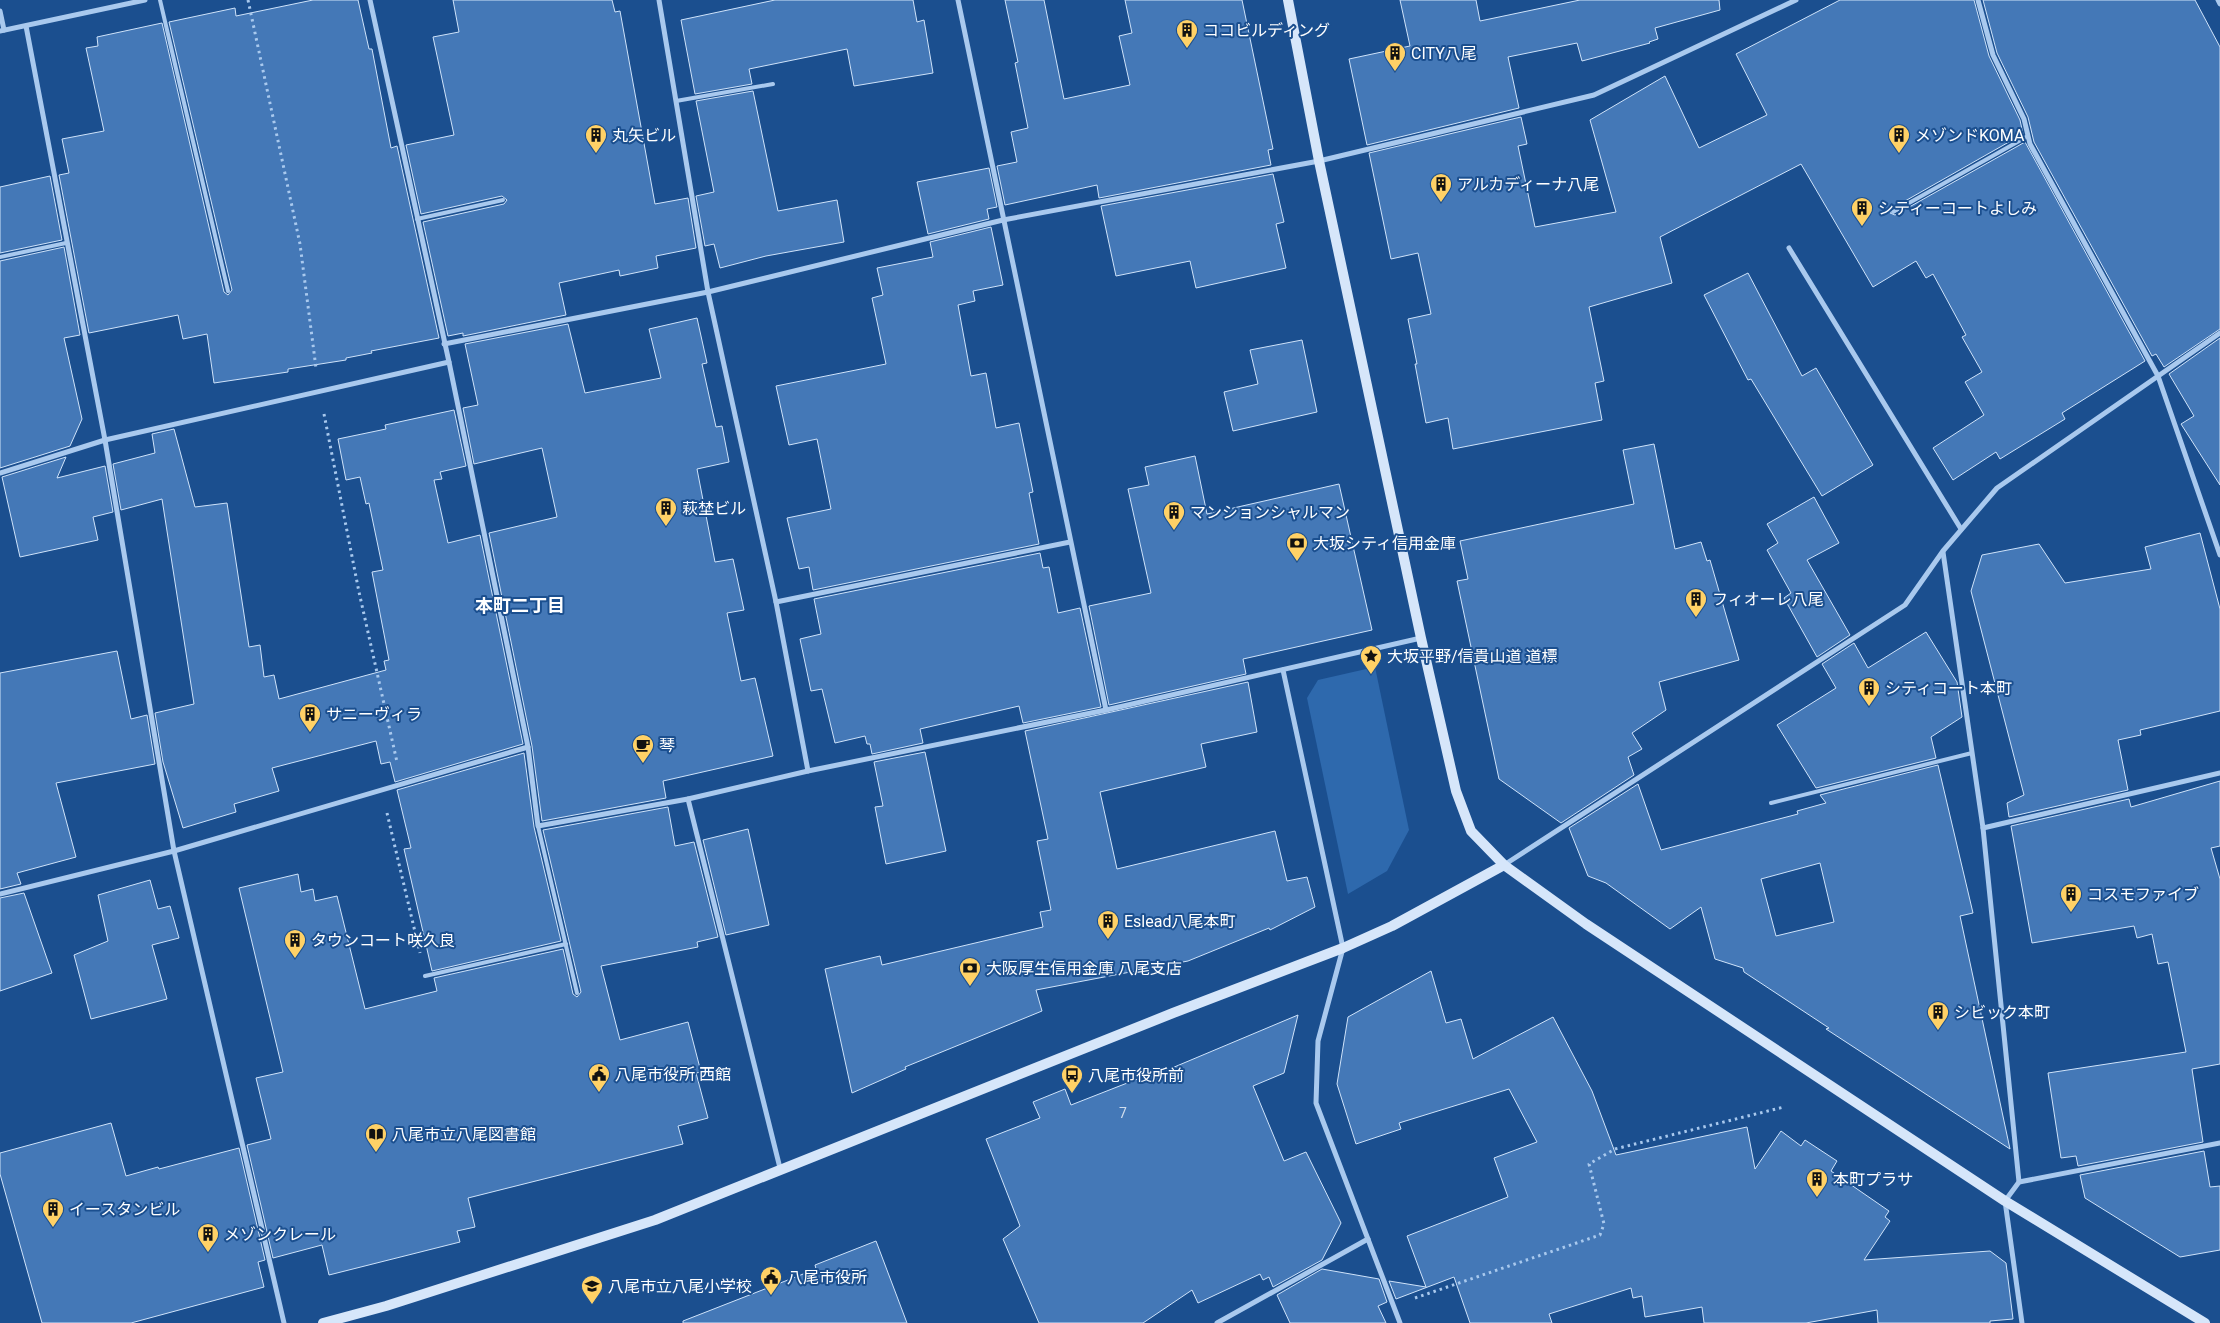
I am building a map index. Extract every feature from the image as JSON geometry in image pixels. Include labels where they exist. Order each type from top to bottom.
[{"type":"street","points":[[0,11],[2,31],[145,0]]},
{"type":"street","points":[[370,0],[449,362],[528,747],[538,826],[688,799],[808,771],[1106,710],[1421,638]]},
{"type":"street","points":[[659,0],[708,292],[776,602],[808,771]]},
{"type":"street","points":[[958,0],[1106,710]]},
{"type":"street","points":[[1288,0],[1319,161],[1421,638],[1456,791],[1471,831],[1504,864],[1586,924],[2005,1201],[2205,1323]]},
{"type":"street","points":[[444,344],[708,292],[1003,220],[1319,161],[1594,95],[1796,0]]},
{"type":"street","points":[[1978,0],[1993,55],[2024,119],[2030,144],[2158,376],[2220,555]]},
{"type":"street","points":[[2218,0],[2220,4]]},
{"type":"street","points":[[26,26],[105,440],[174,851],[284,1323]]},
{"type":"street","points":[[1789,248],[1962,529]]},
{"type":"street","points":[[322,1323],[386,1306],[655,1220],[780,1168],[1343,948],[1392,926],[1504,864],[1905,605],[1943,551],[1997,488],[2220,333]]},
{"type":"street","points":[[0,473],[105,440],[449,362]]},
{"type":"street","points":[[776,602],[1070,542]]},
{"type":"street","points":[[1943,551],[1983,828],[2019,1182],[2005,1201],[2022,1323]]},
{"type":"street","points":[[1283,670],[1343,948],[1318,1041],[1316,1103],[1400,1323]]},
{"type":"street","points":[[0,894],[174,851],[528,747]]},
{"type":"street","points":[[1983,828],[2220,772]]},
{"type":"street","points":[[688,799],[780,1168]]},
{"type":"street","points":[[2019,1182],[2220,1142]]},
{"type":"street","points":[[1217,1323],[1368,1239]]},
{"type":"lane","points":[[160,0],[228,291]]},
{"type":"lane","points":[[676,101],[773,84]]},
{"type":"lane","points":[[1893,212],[2028,136]]},
{"type":"lane","points":[[417,219],[503,200]]},
{"type":"lane","points":[[0,257],[66,243]]},
{"type":"lane","points":[[1770,803],[1972,753]]},
{"type":"lane","points":[[538,826],[577,993]]},
{"type":"lane","points":[[425,976],[566,944]]},
{"type":"path","points":[[382,790],[425,976]]},
{"type":"path","points":[[1393,1305],[1600,1235],[1604,1224],[1588,1164],[1615,1149],[1784,1107]]},
{"type":"shaded area","points":[[1375,667],[1409,830],[1387,871],[1348,894],[1307,698],[1318,680]]},
{"type":"building","points":[[313,0],[358,0],[369,49],[372,49],[391,148],[397,146],[439,338],[371,351],[372,353],[346,358],[346,360],[288,369],[288,372],[214,383],[207,334],[183,339],[178,315],[89,333],[59,175],[69,173],[62,139],[104,131],[86,48],[98,46],[97,37],[162,23],[224,292],[228,295],[232,290],[169,22],[235,8],[236,16]]},
{"type":"building","points":[[453,0],[612,0],[615,12],[620,11],[655,204],[688,198],[696,248],[656,256],[658,268],[620,276],[619,270],[559,283],[566,315],[463,336],[463,333],[448,336],[423,222],[504,204],[507,200],[502,196],[421,214],[406,145],[454,135],[433,37],[459,32]]},
{"type":"building","points":[[775,0],[913,0],[917,22],[924,20],[933,73],[854,86],[847,49],[749,69],[752,84],[695,94],[681,20]]},
{"type":"building","points":[[1005,0],[1044,0],[1064,99],[1130,85],[1119,36],[1132,33],[1125,0],[1242,0],[1273,149],[1268,150],[1271,165],[1099,198],[1097,185],[1005,205],[997,166],[1017,162],[1011,132],[1028,128],[1015,63],[1018,62]]},
{"type":"building","points":[[1400,0],[1476,0],[1480,21],[1580,0],[1719,0],[1720,10],[1655,28],[1658,39],[1650,43],[1582,61],[1577,43],[1508,57],[1519,108],[1367,145],[1349,59],[1410,46]]},
{"type":"building","points":[[1840,0],[1974,0],[1989,56],[2020,120],[2023,134],[1891,209],[1890,213],[1895,215],[2025,142],[2145,361],[2062,413],[2065,419],[2000,459],[1996,452],[1953,480],[1933,448],[1984,415],[1965,382],[1982,372],[1962,337],[1966,335],[1933,274],[1926,278],[1916,261],[1873,287],[1801,164],[1660,237],[1672,283],[1589,307],[1604,381],[1595,383],[1602,420],[1453,449],[1448,418],[1426,423],[1415,364],[1417,364],[1408,319],[1431,314],[1418,253],[1391,259],[1369,153],[1521,117],[1527,144],[1518,146],[1535,227],[1616,212],[1590,120],[1665,76],[1699,148],[1767,115],[1736,54]]},
{"type":"building","points":[[1983,0],[2195,0],[2220,47],[2220,329],[2164,367],[2156,354],[2152,356],[2034,142],[2028,117],[1997,53]]},
{"type":"building","points":[[753,91],[778,211],[837,200],[844,242],[766,256],[720,268],[714,244],[705,246],[696,196],[714,192],[696,101]]},
{"type":"building","points":[[989,168],[997,207],[987,209],[989,219],[928,234],[917,182]]},
{"type":"building","points":[[1273,174],[1284,222],[1276,224],[1286,268],[1196,288],[1190,261],[1116,276],[1101,206]]},
{"type":"building","points":[[50,176],[62,240],[0,253],[0,187]]},
{"type":"building","points":[[991,227],[1003,285],[973,291],[975,301],[958,305],[971,376],[986,373],[996,428],[1019,423],[1033,492],[1029,493],[1039,544],[813,590],[809,567],[799,569],[787,518],[831,509],[817,439],[789,445],[776,386],[886,364],[872,298],[883,295],[877,268],[933,257],[930,242]]},
{"type":"building","points":[[64,247],[80,335],[64,338],[82,419],[70,446],[0,468],[0,261]]},
{"type":"building","points":[[1748,273],[1802,376],[1816,368],[1873,465],[1822,496],[1751,379],[1748,380],[1704,295]]},
{"type":"building","points":[[697,318],[707,363],[702,364],[716,427],[722,426],[729,462],[697,469],[715,562],[733,559],[744,610],[727,613],[741,681],[755,678],[773,756],[663,781],[666,798],[542,821],[532,746],[489,533],[557,517],[542,448],[474,464],[463,408],[478,405],[465,344],[568,324],[585,393],[661,378],[649,329]]},
{"type":"building","points":[[2220,338],[2220,485],[2181,424],[2194,416],[2169,374]]},
{"type":"building","points":[[1302,340],[1317,412],[1233,431],[1224,392],[1258,384],[1250,350]]},
{"type":"building","points":[[454,410],[466,466],[440,472],[442,479],[434,480],[448,543],[480,535],[523,744],[395,782],[390,762],[381,764],[376,741],[272,768],[279,791],[234,804],[236,812],[183,828],[163,762],[155,713],[194,704],[162,499],[121,510],[113,464],[155,453],[152,434],[174,429],[195,507],[227,503],[249,647],[260,645],[264,677],[274,675],[279,699],[386,670],[384,661],[389,660],[372,572],[383,570],[369,503],[366,504],[360,477],[346,480],[338,439],[386,429],[385,425]]},
{"type":"building","points":[[1654,444],[1675,549],[1701,542],[1707,561],[1710,560],[1739,660],[1659,682],[1666,710],[1632,733],[1642,749],[1628,757],[1634,775],[1561,823],[1499,779],[1457,581],[1468,579],[1460,541],[1634,504],[1623,450]]},
{"type":"building","points":[[1195,456],[1207,514],[1339,484],[1372,630],[1243,659],[1246,674],[1109,705],[1089,606],[1151,593],[1128,489],[1149,485],[1145,467]]},
{"type":"building","points":[[66,457],[57,478],[105,466],[113,512],[93,517],[98,540],[20,557],[2,477]]},
{"type":"building","points":[[1814,497],[1839,543],[1807,560],[1850,635],[1817,657],[1784,598],[1791,593],[1767,550],[1778,543],[1767,524]]},
{"type":"building","points":[[2200,533],[2220,609],[2220,711],[2140,730],[2141,735],[2118,740],[2128,790],[2009,817],[2007,803],[2024,795],[1971,591],[1982,555],[2039,544],[2065,583],[2151,569],[2145,547]]},
{"type":"building","points":[[1040,553],[1043,568],[1049,567],[1058,613],[1080,608],[1101,707],[1023,723],[1019,706],[920,729],[923,743],[872,754],[870,744],[867,744],[865,736],[835,743],[822,689],[811,691],[800,639],[821,634],[814,599]]},
{"type":"building","name":"シティコート本町","points":[[1926,632],[1957,682],[1962,717],[1931,737],[1936,758],[1816,788],[1777,725],[1836,688],[1822,664],[1854,643],[1868,668]]},
{"type":"building","points":[[117,651],[131,719],[147,715],[155,764],[56,783],[76,857],[17,873],[21,884],[0,889],[0,673]]},
{"type":"building","points":[[1248,682],[1257,732],[1201,744],[1206,767],[1100,792],[1117,869],[1275,831],[1287,881],[1307,877],[1315,907],[1270,930],[1269,928],[1188,961],[1036,990],[1042,1011],[905,1067],[906,1069],[852,1093],[825,969],[880,956],[882,965],[1043,927],[1040,912],[1051,910],[1037,841],[1048,839],[1025,731]]},
{"type":"building","points":[[925,752],[946,851],[886,864],[875,807],[883,806],[874,762]]},
{"type":"building","points":[[524,753],[534,827],[561,941],[432,971],[404,849],[411,848],[397,790]]},
{"type":"building","points":[[1938,765],[1973,913],[1960,916],[2010,1149],[1826,1029],[1829,1028],[1744,972],[1743,968],[1715,959],[1701,907],[1670,929],[1606,883],[1588,876],[1569,828],[1638,784],[1661,850],[1798,814],[1797,811],[1826,803],[1820,795]],"holes":[[[1820,863],[1834,922],[1776,936],[1761,879]]]},
{"type":"building","points":[[2220,781],[2220,846],[2211,848],[2220,879],[2220,1064],[2192,1069],[2203,1142],[2078,1166],[2076,1156],[2061,1158],[2048,1073],[2186,1052],[2168,962],[2158,964],[2152,934],[2137,938],[2134,926],[2032,943],[2011,826],[2129,799],[2131,807]]},
{"type":"building","points":[[668,807],[675,846],[694,842],[718,937],[697,942],[698,947],[601,966],[620,1040],[688,1022],[701,1072],[696,1073],[708,1118],[678,1126],[683,1144],[468,1198],[475,1227],[457,1231],[460,1242],[329,1275],[322,1245],[273,1258],[247,1145],[271,1139],[256,1078],[283,1072],[239,888],[298,874],[301,892],[313,889],[315,901],[337,896],[365,1009],[437,991],[434,978],[563,949],[573,994],[577,997],[581,992],[543,830]]},
{"type":"building","points":[[748,829],[769,925],[726,935],[703,840]]},
{"type":"building","points":[[150,880],[158,909],[170,906],[179,938],[152,945],[167,999],[91,1019],[74,955],[108,941],[98,895]]},
{"type":"building","points":[[24,893],[52,973],[0,991],[0,898]]},
{"type":"building","points":[[1431,971],[1446,1023],[1461,1019],[1473,1059],[1553,1017],[1592,1091],[1616,1155],[1747,1127],[1755,1169],[1781,1131],[1801,1146],[1805,1140],[1837,1161],[1831,1171],[1889,1211],[1885,1217],[1890,1221],[1864,1260],[1990,1251],[2006,1263],[2013,1319],[1990,1321],[1990,1323],[1878,1323],[1877,1310],[1806,1323],[1704,1323],[1702,1307],[1645,1317],[1642,1296],[1633,1298],[1631,1288],[1549,1314],[1552,1323],[1470,1323],[1454,1277],[1396,1299],[1389,1281],[1426,1287],[1407,1236],[1508,1197],[1494,1158],[1537,1142],[1509,1089],[1399,1123],[1401,1129],[1356,1144],[1337,1084],[1348,1017]]},
{"type":"building","points":[[1298,1015],[1284,1073],[1253,1086],[1284,1161],[1306,1152],[1341,1223],[1322,1260],[1273,1287],[1269,1277],[1263,1280],[1260,1274],[1198,1303],[1192,1290],[1143,1323],[1039,1323],[1003,1239],[1020,1226],[986,1139],[1040,1118],[1033,1102],[1065,1089],[1071,1105],[1140,1078],[1141,1081]]},
{"type":"building","points":[[111,1123],[126,1176],[239,1148],[265,1260],[258,1262],[264,1287],[131,1323],[42,1323],[0,1174],[0,1153]]},
{"type":"building","points":[[2204,1151],[2210,1187],[2220,1186],[2220,1250],[2180,1257],[2085,1198],[2080,1175]]},
{"type":"building","points":[[876,1241],[907,1323],[683,1323],[683,1321],[816,1269],[815,1265]]},
{"type":"building","points":[[1322,1269],[1379,1279],[1387,1302],[1378,1306],[1386,1323],[1290,1323],[1277,1295]]},
{"type":"place","name":"ココビルディング","points":[[1187,49]]},
{"type":"place","name":"CITY八尾","points":[[1395,72]]},
{"type":"place","name":"丸矢ビル","points":[[596,154]]},
{"type":"place","name":"メゾンドKOMA","points":[[1899,154]]},
{"type":"place","name":"アルカディーナ八尾","points":[[1441,203]]},
{"type":"place","name":"シティーコートよしみ","points":[[1862,227]]},
{"type":"place","name":"萩埜ビル","points":[[666,527]]},
{"type":"place","name":"マンションシャルマン","points":[[1174,531]]},
{"type":"place","name":"大坂シティ信用金庫","points":[[1297,562]]},
{"type":"place","name":"フィオーレ八尾","points":[[1696,618]]},
{"type":"place","name":"大坂平野/信貴山道 道標","points":[[1371,675]]},
{"type":"place","name":"シティコート本町","points":[[1869,707]]},
{"type":"place","name":"サニーヴィラ","points":[[310,733]]},
{"type":"place","name":"琴","points":[[643,764]]},
{"type":"place","name":"コスモファイブ","points":[[2071,913]]},
{"type":"place","name":"Eslead八尾本町","points":[[1108,940]]},
{"type":"place","name":"タウンコート咲久良","points":[[295,959]]},
{"type":"place","name":"大阪厚生信用金庫 八尾支店","points":[[970,987]]},
{"type":"place","name":"シビック本町","points":[[1938,1031]]},
{"type":"place","name":"八尾市役所 西館","points":[[599,1093]]},
{"type":"place","name":"八尾市役所前","points":[[1072,1094]]},
{"type":"place","name":"八尾市立八尾図書館","points":[[376,1153]]},
{"type":"place","name":"本町プラサ","points":[[1817,1198]]},
{"type":"place","name":"イースタンビル","points":[[53,1228]]},
{"type":"place","name":"メゾンクレール","points":[[208,1253]]},
{"type":"place","name":"八尾市役所","points":[[771,1296]]},
{"type":"place","name":"八尾市立八尾小学校","points":[[592,1305]]},
{"type":"district","name":"本町二丁目","points":[[520,606]]}]
